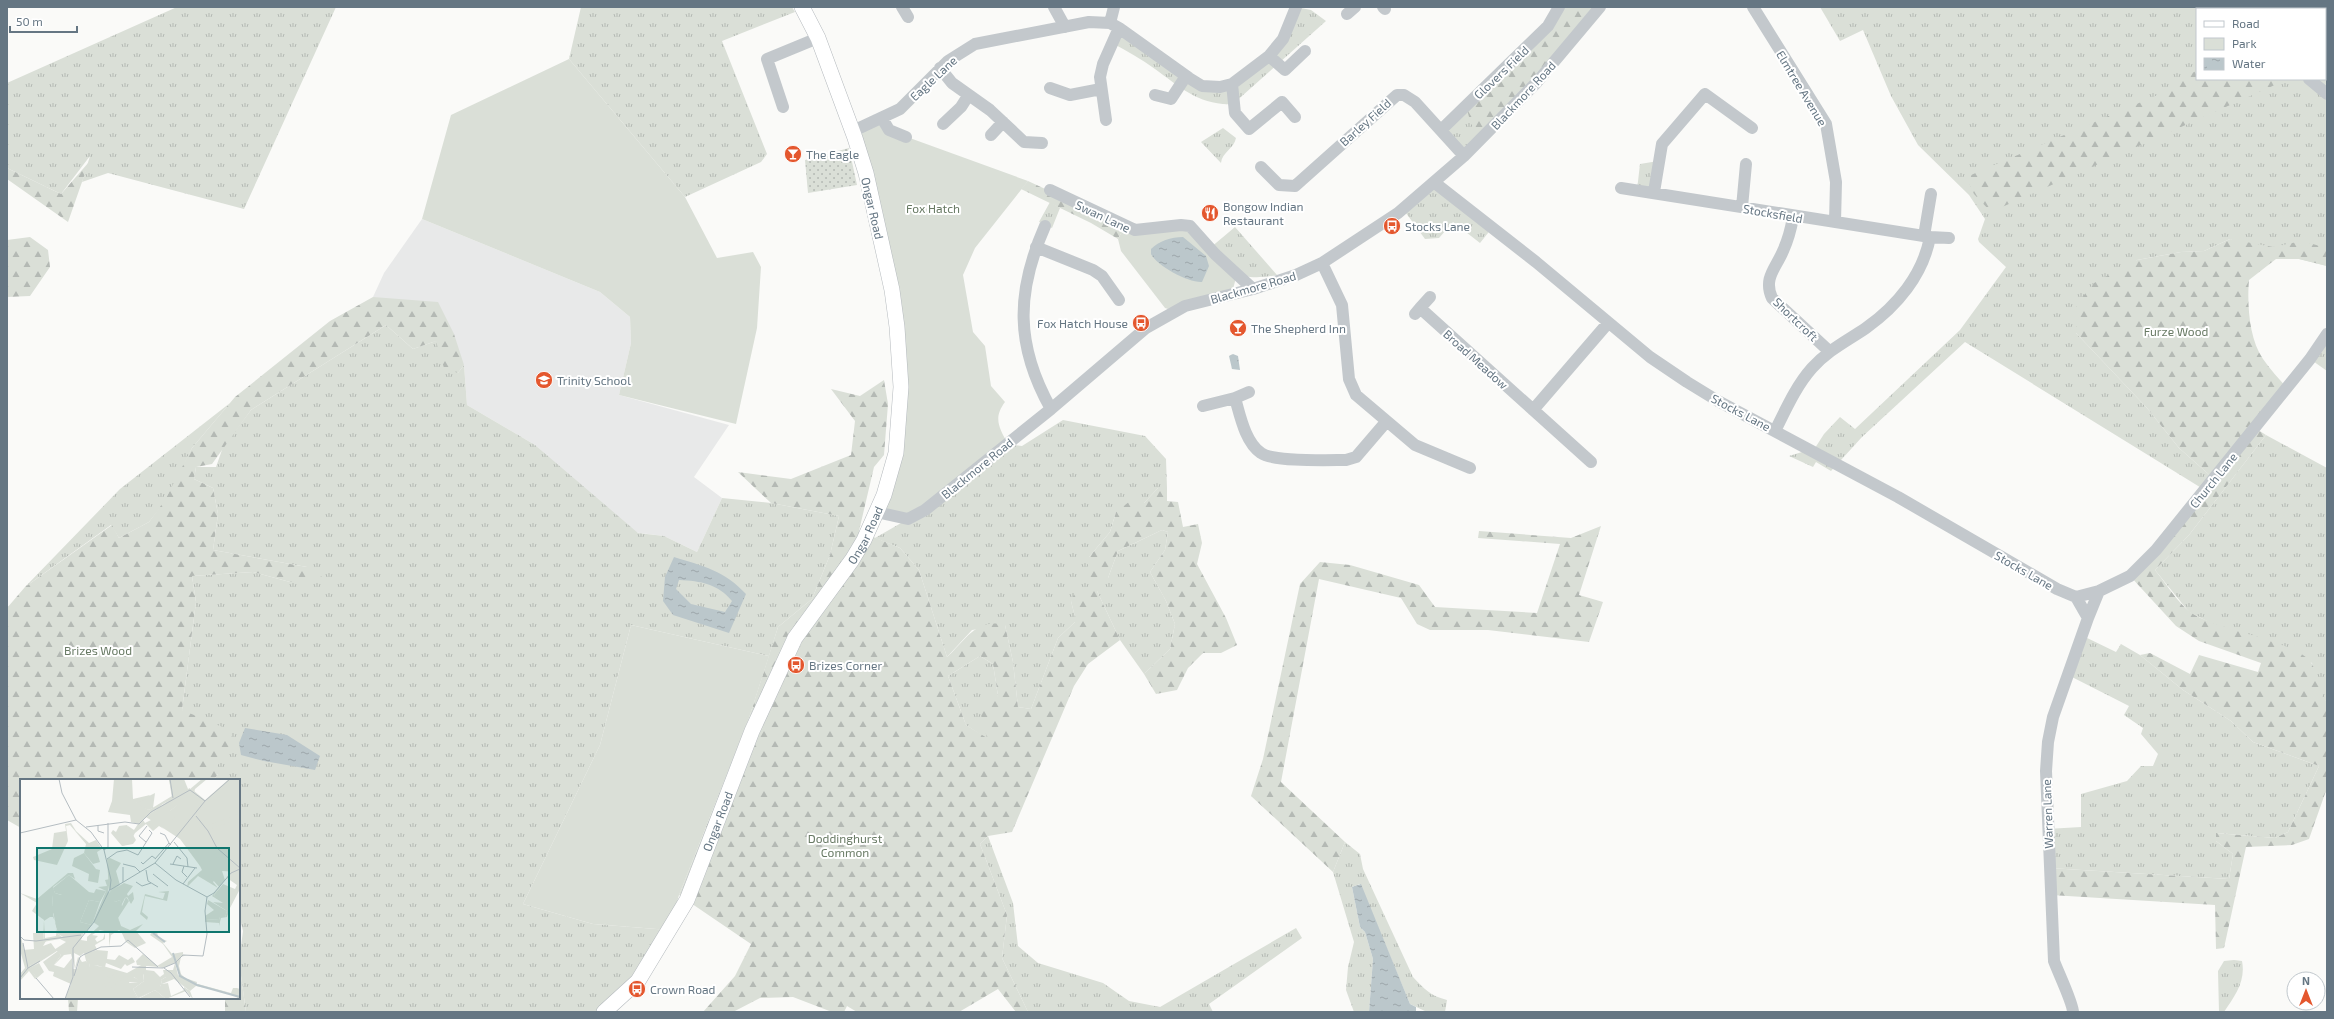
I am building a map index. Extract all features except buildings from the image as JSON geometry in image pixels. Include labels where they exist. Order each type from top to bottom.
[{"type":"main road","name":"Ongar Road","points":[[604,1012],[638,981],[687,900],[752,731],[795,638],[852,560],[876,512],[888,482],[896,453],[900,420],[900,354],[889,276],[866,174],[853,131],[818,38],[802,7]]},
{"type":"street","points":[[1054,7],[1065,27]]},
{"type":"street","points":[[1106,120],[1100,77],[1102,64],[1115,26],[1114,7]]},
{"type":"street","points":[[1115,26],[1202,86],[1220,87],[1232,84],[1269,56],[1283,39],[1296,7]]},
{"type":"street","name":"Blackmore Road","points":[[876,512],[908,519],[925,510],[1051,409],[1146,328],[1170,314],[1185,306],[1253,289],[1296,275],[1322,263],[1398,213],[1435,183],[1464,156],[1538,82],[1600,7]]},
{"type":"street","name":"Elmtree Avenue","points":[[1753,7],[1826,124],[1836,182],[1835,222]]},
{"type":"street","name":"Glovers Field","points":[[1441,130],[1548,26],[1556,8]]},
{"type":"street","name":"Eagle Lane","points":[[853,131],[900,109],[950,59],[975,44],[1089,22],[1115,26]]},
{"type":"street","points":[[783,107],[767,59],[818,38]]},
{"type":"street","points":[[1269,56],[1285,70],[1305,51]]},
{"type":"street","points":[[940,68],[952,84],[990,110],[1024,142],[1042,144]]},
{"type":"street","points":[[1155,95],[1171,100],[1182,73]]},
{"type":"street","points":[[2310,80],[2327,94]]},
{"type":"street","points":[[1232,84],[1234,113],[1249,129],[1282,102],[1295,117]]},
{"type":"street","points":[[1050,88],[1070,95],[1101,89]]},
{"type":"street","name":"Barley Field","points":[[1261,168],[1279,185],[1295,186],[1397,94],[1410,97],[1464,156]]},
{"type":"street","points":[[1654,192],[1662,144],[1705,94],[1752,128]]},
{"type":"street","points":[[943,124],[962,107],[968,96]]},
{"type":"street","points":[[882,118],[889,130],[906,137]]},
{"type":"street","points":[[991,135],[1003,122]]},
{"type":"street","points":[[1742,208],[1746,164]]},
{"type":"street","name":"Stocks Lane","points":[[1435,183],[1536,262],[1650,357],[1687,382],[1718,401],[1898,497],[2057,590],[2076,597]]},
{"type":"street","name":"Stocksfield","points":[[1622,188],[1654,192],[1793,217],[1835,222],[1927,237],[1949,238]]},
{"type":"street","name":"Swan Lane","points":[[1050,190],[1136,230],[1181,225],[1190,226],[1215,254],[1253,289]]},
{"type":"street","points":[[1927,237],[1931,194]]},
{"type":"street","name":"Shortcroft","points":[[1793,217],[1783,252],[1770,273],[1769,291],[1772,298],[1829,352]]},
{"type":"street","points":[[1045,226],[1026,276],[1023,320],[1024,336],[1030,363],[1040,389],[1051,409]]},
{"type":"street","name":"Shortcroft","points":[[1775,431],[1801,384],[1812,368],[1829,352],[1866,328],[1901,297],[1921,267],[1927,237]]},
{"type":"street","points":[[1036,247],[1094,270],[1102,276],[1119,300]]},
{"type":"street","points":[[1322,263],[1342,305],[1349,379],[1356,395],[1414,445],[1470,468]]},
{"type":"street","name":"Broad Meadow","points":[[1430,297],[1417,311],[1533,410],[1591,462]]},
{"type":"street","points":[[1533,410],[1608,323]]},
{"type":"street","name":"Church Lane","points":[[2076,597],[2099,591],[2130,576],[2156,550],[2310,359],[2327,334]]},
{"type":"street","points":[[1203,406],[1235,398],[1249,392]]},
{"type":"street","points":[[1235,398],[1252,443],[1261,454],[1280,459],[1351,459],[1356,457],[1386,422]]},
{"type":"street","name":"Warren Lane","points":[[2073,1012],[2070,999],[2061,982],[2054,961],[2046,771],[2048,742],[2053,717],[2099,591]]},
{"type":"street","points":[[2076,597],[2088,618]]},
{"type":"shaded area","name":"Trinity School","points":[[422,219],[600,292],[630,317],[631,343],[619,395],[729,425],[694,477],[722,498],[697,552],[664,536],[632,532],[535,445],[467,405],[464,365],[373,297],[384,273]]},
{"type":"green space","points":[[177,7],[336,7],[244,209],[108,173],[82,182],[90,156],[61,194],[7,168],[7,83]]},
{"type":"green space","points":[[581,7],[792,7],[795,12],[722,41],[767,154],[761,162],[685,197],[569,59]]},
{"type":"green space","points":[[1296,7],[1311,10],[1326,21],[1233,104],[1221,104],[1200,99],[1182,89],[1129,52],[1112,43],[1119,28],[1178,70],[1220,87],[1269,56]]},
{"type":"green space","points":[[1559,7],[1600,7],[1486,134],[1471,124],[1466,106]]},
{"type":"green space","points":[[1820,7],[2327,7],[2327,266],[2299,259],[2276,259],[2230,239],[2204,251],[2181,252],[2137,260],[2076,333],[2147,408],[2179,448],[2213,478],[2203,489],[1965,342],[1862,437],[1831,471],[1816,462],[1813,467],[1789,456],[1815,448],[1824,434],[1840,417],[1855,429],[1960,330],[2006,267],[1979,242],[1978,239],[1985,219],[1969,195],[1918,145],[1891,96],[1863,30],[1840,41]]},
{"type":"green space","points":[[569,59],[685,197],[717,258],[753,252],[761,267],[757,328],[736,424],[619,395],[631,343],[630,317],[600,292],[422,219],[451,115]]},
{"type":"green space","points":[[2196,71],[2196,80],[2288,80],[1991,212],[1974,194],[1969,184],[1971,175],[2160,94]]},
{"type":"green space","points":[[2293,80],[2310,80],[2313,82],[2308,89]]},
{"type":"green space","points":[[1466,106],[1486,134],[1464,156],[1441,130]]},
{"type":"green space","name":"Fox Hatch","points":[[882,118],[896,133],[1028,181],[975,248],[963,275],[973,332],[985,346],[991,386],[1005,402],[1001,408],[998,418],[1000,428],[1008,444],[908,519],[876,512],[884,495],[900,354],[853,131]]},
{"type":"green space","points":[[1223,128],[1236,138],[1233,145],[1223,156],[1221,163],[1201,142]]},
{"type":"green space","points":[[849,148],[857,185],[808,193],[805,160]]},
{"type":"green space","points":[[1658,161],[1654,192],[1637,190],[1640,164]]},
{"type":"green space","points":[[89,162],[68,222],[7,179],[7,168],[61,194]]},
{"type":"green space","points":[[1028,181],[1125,226],[1118,239],[1091,223],[1021,189]]},
{"type":"green space","points":[[1435,183],[1492,228],[1480,243],[1453,222],[1439,238],[1425,239],[1403,209]]},
{"type":"green space","points":[[1050,202],[1060,208],[1052,228],[1039,222]]},
{"type":"green space","points":[[1181,225],[1237,274],[1233,289],[1168,309],[1165,308],[1121,251],[1118,239],[1125,226]]},
{"type":"green space","points":[[1235,227],[1277,275],[1254,277],[1239,274],[1226,264],[1210,248]]},
{"type":"green space","points":[[30,237],[48,250],[50,267],[30,296],[7,297],[7,240]]},
{"type":"green space","name":"Furze Wood","points":[[2230,239],[2273,247],[2302,241],[2327,248],[2327,266],[2299,259],[2276,259],[2249,280],[2248,300],[2250,321],[2258,351],[2287,388],[2255,428],[2266,435],[2189,535],[2155,570],[2176,598],[2190,612],[2202,619],[2219,625],[2275,642],[2304,656],[2312,664],[2322,694],[2327,703],[2327,788],[2309,839],[2292,845],[2246,847],[2224,948],[2216,949],[2215,905],[2051,895],[2049,868],[2229,879],[2233,854],[2216,841],[2216,833],[2275,838],[2288,832],[2319,766],[2253,742],[2231,721],[2183,690],[2140,655],[2150,653],[2190,674],[2199,655],[2258,672],[2261,663],[2199,641],[2176,626],[2130,576],[2213,478],[2179,448],[2147,408],[2076,333],[2076,305],[2094,283],[2137,260],[2181,252],[2204,251]]},
{"type":"green space","name":"Brizes Wood","points":[[373,297],[438,302],[454,334],[464,365],[458,373],[444,368],[436,341],[413,349],[386,325],[251,410],[212,464],[196,467],[194,479],[213,488],[218,514],[213,550],[307,567],[325,579],[290,582],[253,572],[192,576],[196,602],[182,710],[232,731],[229,753],[218,761],[218,774],[215,779],[20,779],[20,827],[7,820],[7,608],[25,587],[112,525],[119,538],[149,522],[165,500],[192,448],[235,397],[330,321]]},
{"type":"green space","points":[[386,325],[413,349],[436,341],[458,373],[464,365],[467,405],[535,445],[638,533],[664,536],[697,552],[722,498],[771,503],[839,516],[830,555],[812,599],[778,627],[769,656],[631,625],[600,745],[523,904],[593,924],[669,930],[638,981],[604,1012],[246,1012],[240,968],[243,931],[240,919],[240,779],[215,779],[218,774],[218,761],[182,710],[196,602],[192,576],[253,572],[290,582],[307,567],[213,550],[218,514],[213,488],[194,479],[196,467],[216,467],[223,447],[251,410]]},
{"type":"green space","points":[[2327,334],[2327,371],[2310,359]]},
{"type":"green space","name":"Doddinghurst Common","points":[[884,380],[888,404],[884,455],[874,467],[859,531],[900,548],[919,570],[947,657],[979,627],[986,624],[995,623],[1005,625],[1013,662],[1018,707],[1031,709],[1058,638],[1075,622],[1071,601],[1077,588],[1097,591],[1120,640],[1088,664],[1074,686],[1012,832],[988,836],[980,844],[1007,915],[1002,958],[1028,1012],[1016,1012],[998,989],[959,1012],[857,1012],[847,1006],[844,1012],[832,1012],[793,997],[760,998],[733,1012],[703,1012],[735,976],[751,944],[679,895],[748,721],[778,627],[812,599],[830,555],[839,516],[771,503],[738,472],[791,479],[851,455],[855,421],[831,389],[860,396]],"holes":[[[980,656],[993,664],[998,696],[978,704],[987,738],[966,725],[948,676]]]},
{"type":"green space","points":[[230,403],[192,448],[168,498],[149,522],[119,538],[111,525],[25,587],[120,489]]},
{"type":"green space","points":[[1063,420],[1145,436],[1166,459],[1167,488],[1158,488],[1144,503],[1116,512],[1110,532],[1089,557],[1108,578],[1118,551],[1162,530],[1168,532],[1165,550],[1150,572],[1166,601],[1175,624],[1170,649],[1144,674],[1120,640],[1097,591],[1071,601],[1075,622],[1058,638],[1031,709],[1018,707],[1013,662],[1005,625],[972,630],[947,657],[919,570],[900,548],[875,538],[908,519],[1008,444],[1022,446]]},
{"type":"green space","points":[[2266,435],[2327,468],[2327,703],[2320,693],[2312,663],[2213,624],[2189,612],[2155,570],[2189,535]]},
{"type":"green space","points":[[1158,488],[1167,488],[1167,501],[1178,502],[1183,527],[1198,524],[1202,543],[1197,564],[1226,618],[1237,645],[1221,653],[1203,653],[1188,668],[1177,690],[1156,694],[1144,674],[1170,649],[1175,624],[1166,601],[1150,572],[1165,550],[1168,532],[1162,530],[1118,551],[1108,578],[1102,582],[1091,581],[1087,572],[1089,557],[1110,532],[1116,512],[1134,498],[1144,503]]},
{"type":"green space","points":[[1601,526],[1579,595],[1603,602],[1589,642],[1488,630],[1430,630],[1417,624],[1401,598],[1319,579],[1281,782],[1345,842],[1333,872],[1251,796],[1263,759],[1300,584],[1320,562],[1350,565],[1419,585],[1435,607],[1537,613],[1560,544],[1478,538],[1479,531],[1571,538]]},
{"type":"green space","points":[[631,625],[769,656],[748,721],[679,895],[669,930],[593,924],[523,904],[600,745]]},
{"type":"green space","points":[[2083,636],[2116,652],[2121,644],[2140,655],[2183,690],[2231,721],[2253,742],[2319,766],[2288,832],[2275,838],[2217,833],[2216,841],[2233,854],[2229,879],[2049,868],[2047,829],[2081,827],[2081,794],[2127,781],[2141,766],[2153,766],[2158,754],[2141,734],[2143,728],[2124,715],[2129,706],[2068,675]]},
{"type":"green space","points":[[980,656],[993,664],[998,696],[987,739],[966,725],[948,676]]},
{"type":"green space","points":[[988,836],[1013,903],[1018,946],[1038,963],[1103,983],[1129,1001],[1160,1007],[1296,928],[1302,938],[1209,1004],[1213,1012],[1028,1012],[1002,958],[1007,915],[980,844]]},
{"type":"green space","points":[[1345,842],[1360,854],[1363,869],[1413,977],[1428,992],[1447,1000],[1445,1012],[1427,1012],[1410,1004],[1360,884],[1352,887],[1360,927],[1365,932],[1373,959],[1369,1012],[1354,1012],[1346,990],[1348,967],[1354,942],[1333,872]]},
{"type":"green space","points":[[2224,961],[2242,961],[2243,968],[2241,982],[2236,994],[2224,1012],[2219,1012],[2218,971]]},
{"type":"green space","points":[[240,968],[246,1012],[225,1012],[225,999],[240,999]]},
{"type":"green space","points":[[68,999],[78,999],[77,1012],[69,1012]]},
{"type":"water","points":[[1183,237],[1206,256],[1209,266],[1202,282],[1189,280],[1174,273],[1160,264],[1151,254],[1151,249],[1161,242]]},
{"type":"water","points":[[1233,354],[1238,356],[1240,370],[1232,369],[1229,356]]},
{"type":"water","points":[[674,557],[713,570],[738,586],[746,594],[729,633],[673,615],[663,601],[665,577]],"holes":[[[679,580],[708,584],[727,595],[732,601],[725,612],[691,604],[676,589]]]},
{"type":"water","points":[[245,728],[287,735],[320,756],[315,770],[264,761],[241,755],[239,743]]},
{"type":"water","points":[[1361,884],[1410,1004],[1416,1007],[1416,1012],[1369,1012],[1373,959],[1365,932],[1360,927],[1352,887]]},
{"type":"place","name":"The Eagle","points":[[793,154]]},
{"type":"place","name":"Bongow Indian Restaurant","points":[[1210,213]]},
{"type":"place","name":"Stocks Lane","points":[[1392,226]]},
{"type":"place","name":"Fox Hatch House","points":[[1141,323]]},
{"type":"place","name":"The Shepherd Inn","points":[[1238,328]]},
{"type":"place","name":"Trinity School","points":[[544,380]]},
{"type":"place","name":"Brizes Corner","points":[[796,665]]},
{"type":"place","name":"Crown Road","points":[[637,989]]}]
